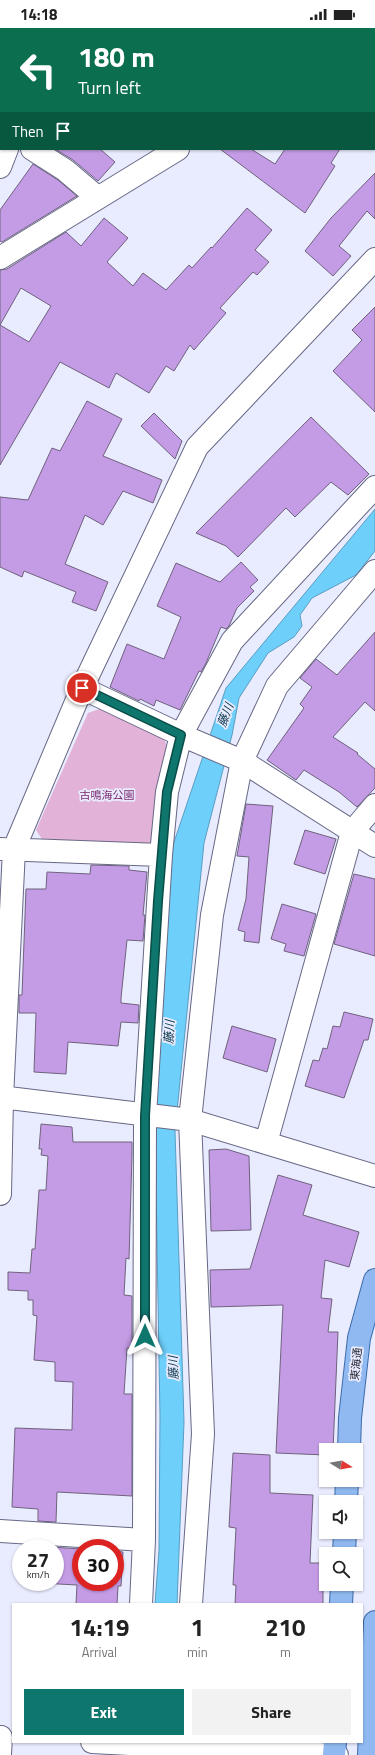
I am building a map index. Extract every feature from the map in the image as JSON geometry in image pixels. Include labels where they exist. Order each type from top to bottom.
[{"type":"main road","name":"東海通","points":[[349,1443],[350,1418],[360,1338],[375,1280]]},
{"type":"main road","points":[[341,1603],[342,1591]]},
{"type":"main road","points":[[369,1755],[375,1622]]},
{"type":"main road","points":[[335,1743],[335,1755]]},
{"type":"street","points":[[0,167],[7,150]]},
{"type":"street","points":[[34,150],[65,170],[98,198]]},
{"type":"street","points":[[0,258],[176,150]]},
{"type":"street","points":[[0,1194],[7,849],[197,447],[372,270]]},
{"type":"street","points":[[141,1603],[144,1540],[149,1116],[161,855],[167,792],[186,737],[232,642],[375,487]]},
{"type":"street","points":[[191,1603],[203,1434],[187,1120],[212,915],[237,758],[277,686],[375,571]]},
{"type":"street","points":[[82,688],[186,737],[237,758],[375,846]]},
{"type":"street","points":[[266,1143],[352,832],[375,805]]},
{"type":"street","points":[[7,849],[161,855]]},
{"type":"street","points":[[1,1098],[187,1120],[375,1176]]},
{"type":"street","points":[[0,1531],[144,1540]]},
{"type":"street","points":[[103,1743],[136,1746],[335,1755]]},
{"type":"green space","name":"古鳴海公園","points":[[99,709],[164,739],[169,750],[152,839],[146,848],[46,845],[36,830],[88,713]]},
{"type":"water","name":"藤川","points":[[375,509],[375,551],[356,575],[312,598],[300,615],[302,626],[294,637],[268,653],[239,698],[232,735],[204,843],[175,1131],[184,1422],[177,1603],[155,1603],[159,1550],[160,1416],[155,1126],[169,857],[226,688]]},
{"type":"building","points":[[57,150],[101,150],[115,162],[98,181],[73,160]]},
{"type":"building","points":[[221,150],[253,150],[275,164],[284,150],[339,150],[331,163],[335,166],[305,213]]},
{"type":"building","points":[[33,164],[58,180],[77,196],[2,242],[0,241],[0,210]]},
{"type":"building","points":[[375,173],[375,219],[367,211],[339,246],[351,256],[333,276],[305,251],[331,218]]},
{"type":"building","points":[[247,208],[272,230],[255,250],[269,262],[257,275],[253,272],[220,308],[226,313],[194,350],[190,345],[174,371],[166,366],[149,393],[116,373],[109,388],[60,362],[0,465],[0,325],[0,270],[7,269],[66,232],[81,246],[104,218],[128,238],[107,262],[133,286],[143,273],[166,290],[189,265],[192,268],[211,247],[212,248]],"holes":[[[21,288],[51,306],[29,342],[0,325]]]},
{"type":"building","points":[[375,307],[375,412],[333,371],[362,340],[352,330]]},
{"type":"building","points":[[87,401],[122,419],[103,456],[162,480],[153,503],[123,491],[103,525],[85,515],[65,564],[108,582],[96,611],[72,602],[76,592],[24,571],[22,577],[0,567],[0,497],[28,500],[52,448],[60,451]]},
{"type":"building","points":[[154,413],[182,441],[175,459],[141,426]]},
{"type":"building","points":[[311,417],[369,474],[348,495],[331,482],[295,517],[286,508],[238,557],[226,546],[196,533]]},
{"type":"building","points":[[241,562],[258,580],[250,587],[254,591],[237,608],[229,626],[226,629],[221,627],[206,663],[201,672],[199,671],[180,710],[156,700],[154,706],[140,699],[139,701],[110,687],[127,644],[164,659],[181,617],[157,606],[176,563],[220,582]]},
{"type":"building","points":[[375,632],[375,711],[365,702],[333,737],[358,753],[357,754],[375,769],[375,788],[357,807],[339,792],[304,770],[296,780],[267,760],[304,708],[300,704],[312,687],[300,678],[316,659],[337,675]]},
{"type":"building","points":[[246,804],[273,806],[259,943],[244,941],[245,932],[238,930],[246,899],[249,857],[237,856]]},
{"type":"building","points":[[305,830],[336,839],[325,874],[294,864]]},
{"type":"building","points":[[91,865],[129,866],[129,870],[147,872],[143,915],[145,915],[143,941],[127,940],[121,998],[121,1003],[139,1005],[138,1023],[121,1022],[118,1046],[68,1042],[66,1074],[34,1072],[36,1013],[19,1013],[19,995],[22,995],[26,889],[46,889],[47,872],[90,874]]},
{"type":"building","points":[[354,874],[375,879],[375,956],[334,944]]},
{"type":"building","points":[[282,904],[316,914],[304,956],[284,951],[286,944],[271,939]]},
{"type":"building","points":[[344,1012],[373,1019],[368,1040],[364,1040],[344,1098],[305,1086],[313,1060],[319,1061],[323,1048],[327,1049],[333,1026],[340,1027]]},
{"type":"building","points":[[232,1026],[276,1039],[267,1072],[223,1058]]},
{"type":"building","points":[[41,1124],[72,1127],[73,1142],[132,1142],[129,1259],[126,1258],[124,1295],[132,1296],[132,1348],[127,1348],[124,1394],[132,1394],[132,1496],[57,1492],[56,1522],[38,1521],[38,1509],[12,1507],[15,1428],[72,1430],[73,1382],[55,1381],[55,1362],[34,1360],[37,1316],[33,1315],[33,1300],[28,1300],[28,1291],[8,1290],[8,1272],[30,1273],[32,1249],[35,1249],[39,1190],[46,1190],[48,1156],[41,1155],[42,1149],[39,1149]]},
{"type":"building","points":[[226,1149],[249,1156],[251,1230],[211,1231],[209,1150]]},
{"type":"building","points":[[278,1175],[312,1185],[303,1215],[359,1232],[349,1267],[325,1260],[321,1298],[332,1299],[328,1332],[338,1332],[333,1443],[319,1443],[319,1455],[276,1453],[283,1305],[211,1307],[210,1270],[250,1269]]},
{"type":"building","points":[[233,1453],[270,1455],[270,1493],[313,1495],[310,1563],[319,1563],[319,1591],[323,1591],[323,1603],[235,1603],[236,1585],[233,1585],[236,1528],[229,1527]]},
{"type":"building","points":[[64,1548],[72,1548],[72,1585],[64,1584]]},
{"type":"building","points":[[77,1591],[118,1591],[117,1603],[76,1603]]},
{"type":"route","points":[[82,688],[181,735],[167,792],[161,855],[145,1116],[145,1336]]}]
